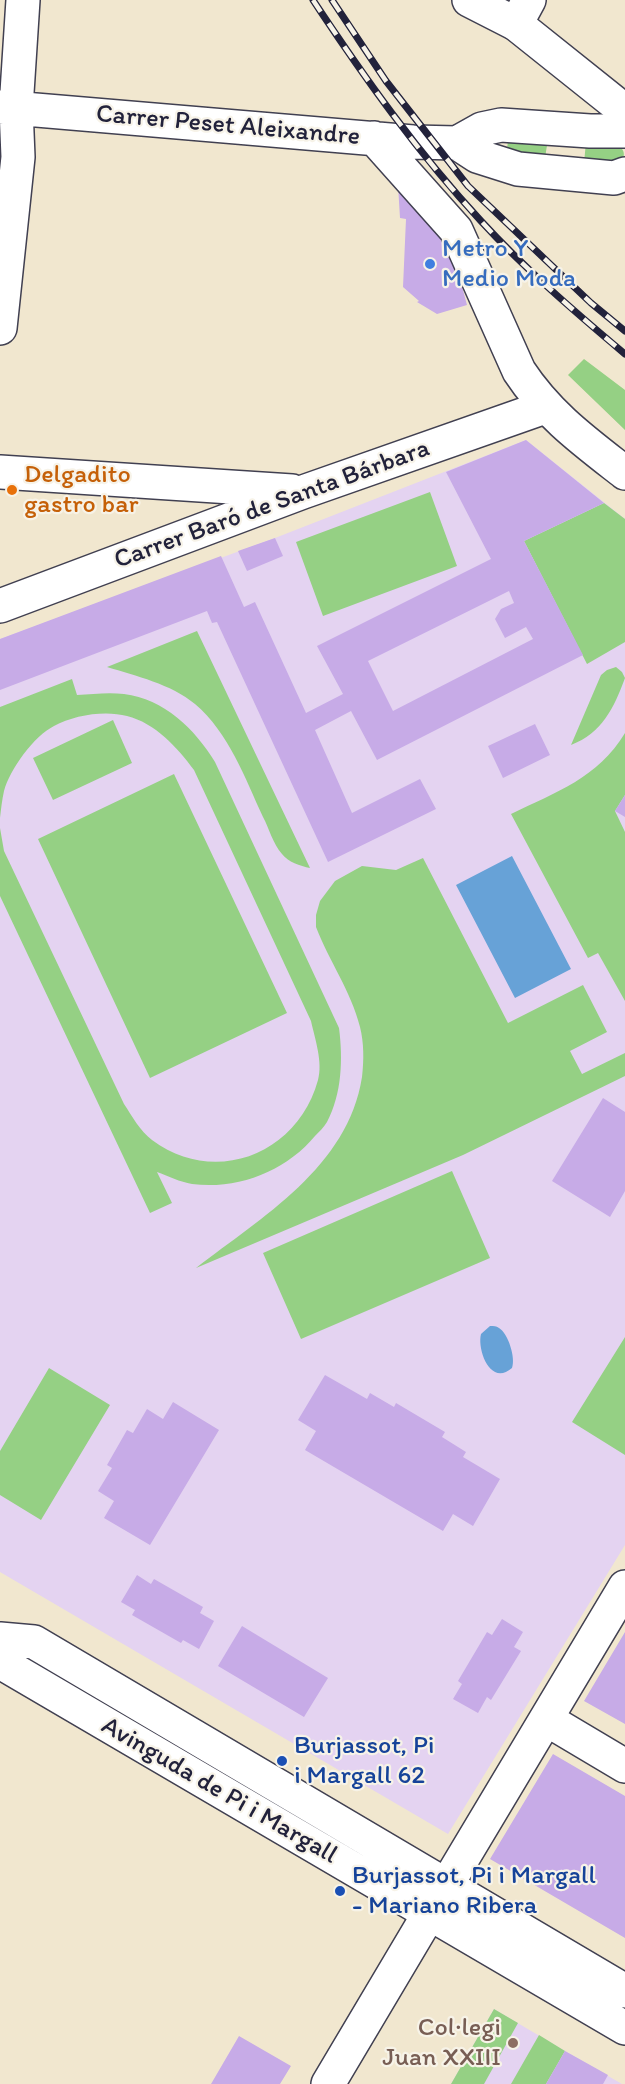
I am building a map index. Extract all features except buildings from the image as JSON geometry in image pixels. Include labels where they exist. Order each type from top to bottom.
[{"type":"street","points":[[0,328],[18,157],[8,108],[23,0]]},
{"type":"street","points":[[470,0],[522,12],[625,111]]},
{"type":"street","name":"Carrer Peset Aleixandre","points":[[8,108],[457,143]]},
{"type":"street","points":[[625,131],[501,125],[482,129],[457,143],[477,156],[518,169],[614,178],[625,174]]},
{"type":"street","points":[[374,138],[456,230],[519,371],[545,407],[563,425],[625,473]]},
{"type":"street","name":"Carrer Baró de Santa Bárbara","points":[[0,606],[303,492],[545,407]]},
{"type":"street","points":[[0,472],[303,492]]},
{"type":"street","points":[[446,1886],[625,1587]]},
{"type":"street","name":"Avinguda de Pi i Margall","points":[[0,1639],[34,1642],[625,1991]]},
{"type":"street","name":"Avinguda de Pi i Margall","points":[[0,1662],[625,2028]]},
{"type":"street","points":[[546,1719],[625,1766]]},
{"type":"street","points":[[328,2084],[429,1914]]},
{"type":"shaded area","points":[[526,440],[625,519],[625,1545],[448,1834],[0,1572],[0,639],[275,538]]},
{"type":"shaded area","name":"Col·legi Juan XXIII","points":[[494,2009],[565,2051],[622,2084],[451,2084]]},
{"type":"green space","points":[[548,139],[545,158],[507,150],[508,140]]},
{"type":"green space","points":[[586,142],[620,146],[624,156],[621,162],[584,163]]},
{"type":"green space","points":[[584,359],[625,390],[625,430],[568,375]]},
{"type":"green space","points":[[430,492],[457,566],[323,616],[296,542]]},
{"type":"green space","points":[[604,503],[625,519],[625,642],[587,664],[524,541]]},
{"type":"green space","points":[[197,631],[310,868],[291,861],[279,850],[227,742],[195,704],[186,697],[153,681],[107,667]]},
{"type":"green space","points":[[616,667],[625,678],[606,718],[591,734],[571,745],[601,675]]},
{"type":"green space","points":[[72,679],[77,695],[118,693],[152,702],[177,718],[198,738],[215,762],[339,1028],[341,1064],[336,1100],[326,1124],[303,1148],[275,1168],[243,1181],[227,1184],[192,1184],[157,1172],[172,1203],[150,1213],[0,896],[0,828],[4,851],[124,1104],[140,1128],[152,1140],[176,1154],[202,1161],[227,1161],[251,1155],[273,1144],[292,1127],[308,1106],[318,1080],[319,1058],[311,1021],[194,770],[173,745],[156,730],[137,719],[109,713],[80,716],[54,726],[31,745],[12,773],[4,791],[0,818],[0,707]]},
{"type":"green space","points":[[113,720],[132,763],[53,800],[33,758]]},
{"type":"green space","points":[[625,733],[625,795],[615,811],[625,832],[625,1001],[598,953],[588,958],[511,814],[560,791],[589,773],[602,762]]},
{"type":"green space","points":[[174,774],[287,1013],[150,1078],[38,839]]},
{"type":"green space","points":[[423,858],[508,1023],[583,985],[607,1032],[570,1051],[582,1074],[625,1053],[625,1076],[463,1155],[196,1268],[274,1209],[321,1164],[339,1138],[354,1109],[363,1071],[361,1033],[346,989],[316,927],[316,915],[320,901],[335,881],[362,866],[396,870]]},
{"type":"green space","points":[[452,1171],[490,1258],[301,1339],[263,1253]]},
{"type":"green space","points":[[625,1337],[625,1455],[572,1422]]},
{"type":"green space","points":[[49,1368],[110,1405],[41,1520],[0,1495],[0,1451]]},
{"type":"green space","points":[[494,2009],[518,2023],[484,2084],[451,2084]]},
{"type":"green space","points":[[539,2035],[565,2051],[546,2084],[511,2084]]},
{"type":"water","points":[[512,856],[571,969],[515,998],[456,885]]},
{"type":"water","points":[[490,1326],[502,1331],[510,1346],[513,1364],[512,1368],[504,1373],[491,1370],[483,1356],[481,1334]]},
{"type":"railway","points":[[313,0],[392,114],[435,169],[498,239],[569,306],[625,354]]},
{"type":"railway","points":[[332,0],[386,81],[468,186],[591,303],[625,331]]},
{"type":"place","name":"Metro Y Medio Moda","points":[[430,264]]},
{"type":"place","name":"Delgadito gastro bar","points":[[12,490]]},
{"type":"place","name":"Burjassot, Pi i Margall 62","points":[[282,1761]]},
{"type":"place","name":"Burjassot, Pi i Margall - Mariano Ribera","points":[[340,1891]]},
{"type":"place","name":"Col·legi Juan XXIII","points":[[513,2043]]}]
